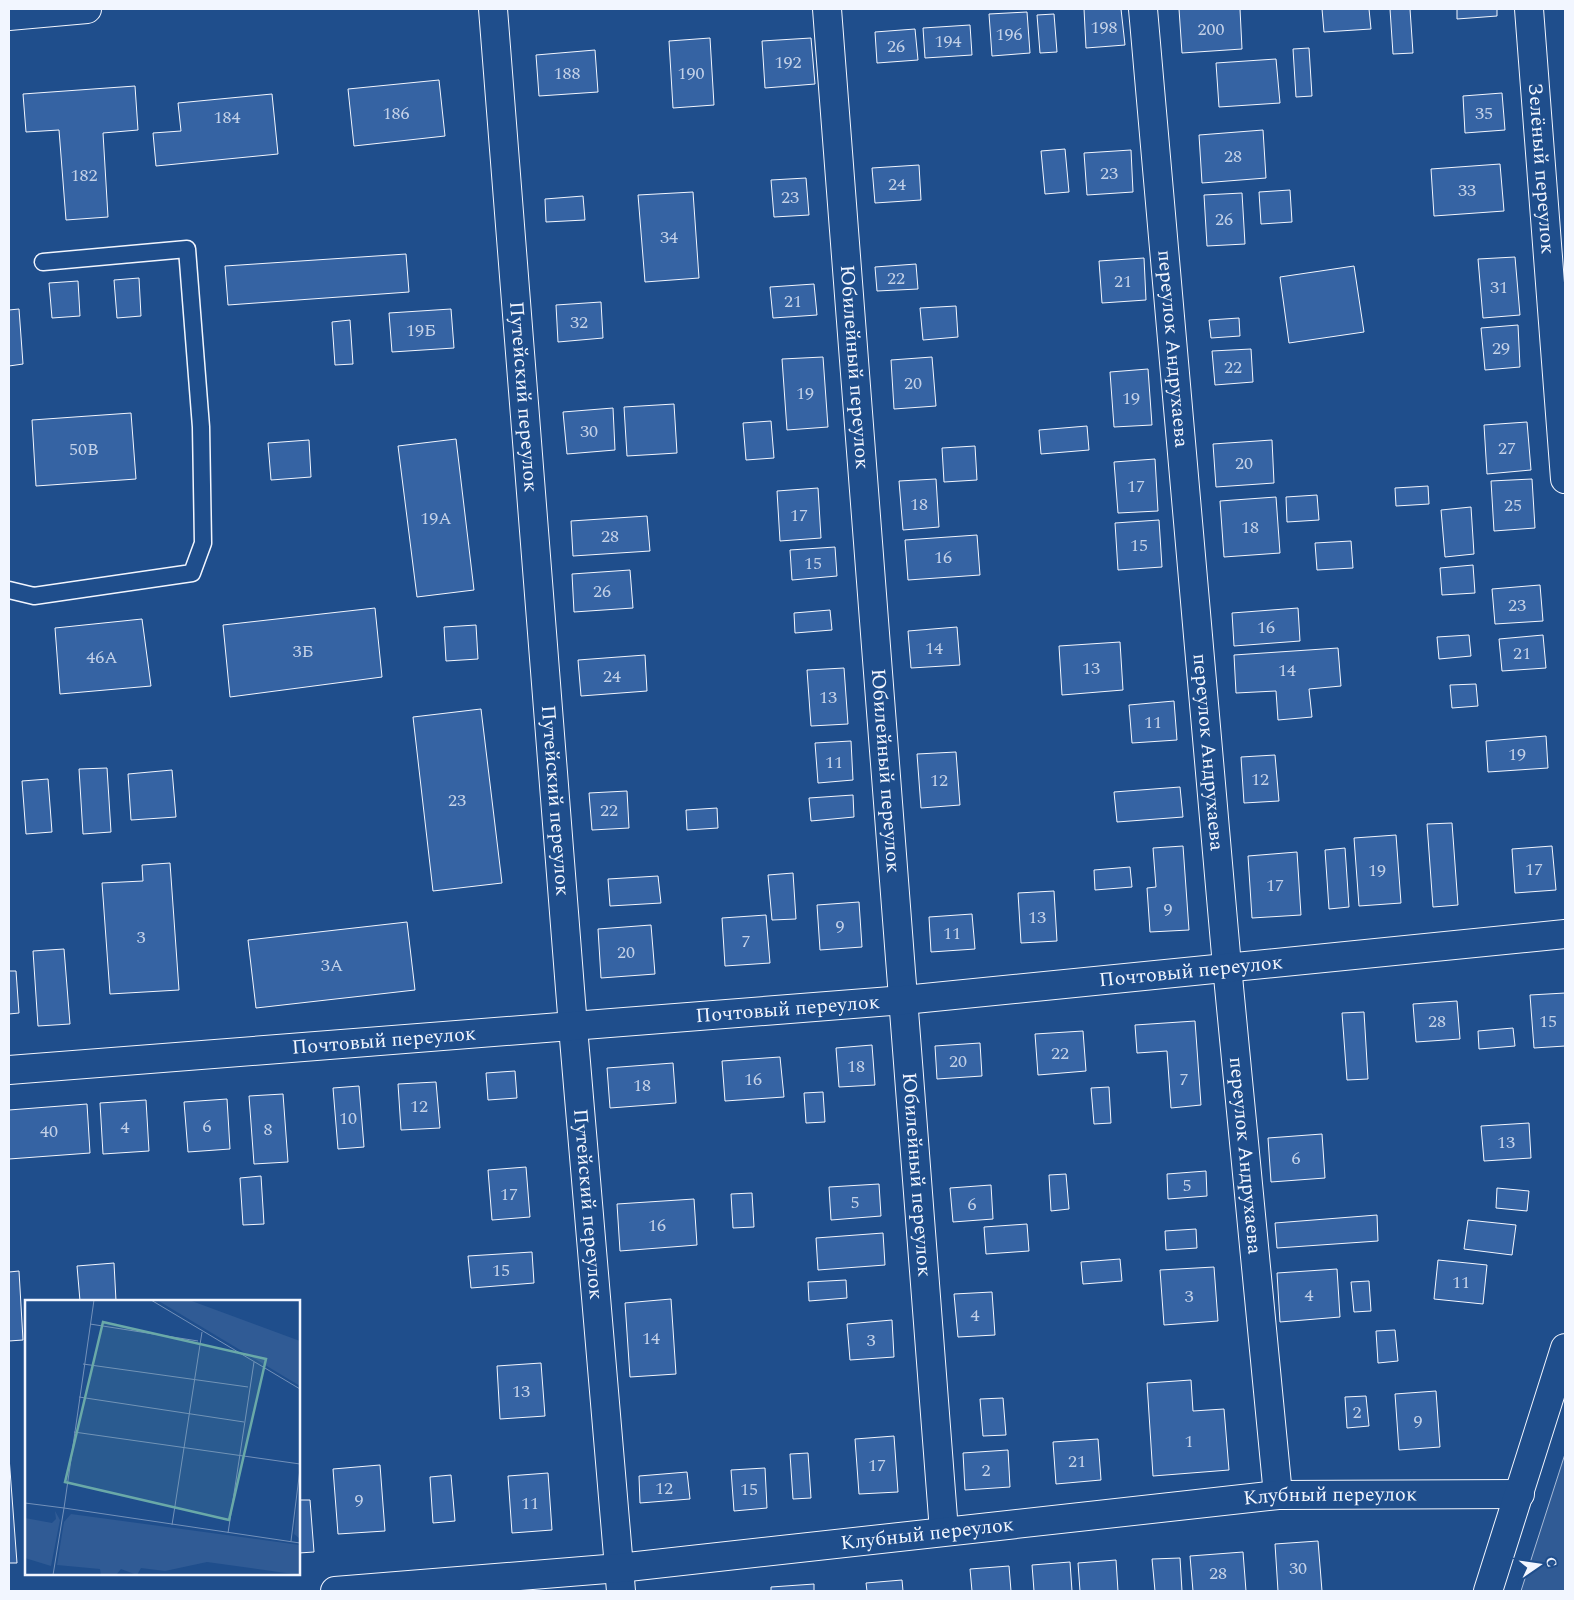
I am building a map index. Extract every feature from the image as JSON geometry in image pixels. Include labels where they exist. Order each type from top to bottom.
[{"type":"street","points":[[9,16],[87,9]]},
{"type":"street","name":"Путейский переулок","points":[[493,9],[573,1027],[620,1580]]},
{"type":"street","name":"Юбилейный переулок","points":[[828,9],[944,1531]]},
{"type":"street","name":"переулок Андрухаева","points":[[1143,9],[1227,966],[1278,1495]]},
{"type":"street","name":"Зелёный переулок","points":[[1529,9],[1565,479]]},
{"type":"street","name":"Почтовый переулок","points":[[9,1070],[904,1000],[1227,966],[1565,934]]},
{"type":"street","points":[[1488,1591],[1565,1348]]},
{"type":"street","name":"Клубный переулок","points":[[335,1591],[620,1580],[944,1531],[1278,1495],[1520,1494]]},
{"type":"lane","points":[[9,590],[34,596],[192,573],[203,543],[201,427],[187,249],[43,262]]},
{"type":"shaded area","points":[[1565,1454],[1565,1591],[1521,1591]]},
{"type":"building","points":[[1084,9],[1121,9],[1125,45],[1086,48]]},
{"type":"building","points":[[1179,9],[1240,9],[1242,49],[1182,53]]},
{"type":"building","points":[[1322,9],[1369,9],[1371,29],[1324,32]]},
{"type":"building","points":[[1390,9],[1410,9],[1413,53],[1393,54]]},
{"type":"building","points":[[1457,9],[1497,9],[1497,16],[1457,19]]},
{"type":"building","points":[[1027,12],[1030,53],[992,56],[989,14]]},
{"type":"building","points":[[1054,14],[1057,52],[1040,53],[1037,15]]},
{"type":"building","points":[[970,25],[972,55],[925,58],[923,28]]},
{"type":"building","points":[[915,29],[918,60],[877,63],[875,32]]},
{"type":"building","points":[[710,38],[714,105],[673,108],[669,41]]},
{"type":"building","points":[[811,38],[815,84],[765,88],[762,41]]},
{"type":"building","points":[[1309,48],[1312,96],[1296,97],[1293,49]]},
{"type":"building","points":[[595,50],[598,92],[539,96],[536,55]]},
{"type":"building","points":[[1276,59],[1280,103],[1219,107],[1216,63]]},
{"type":"building","points":[[439,80],[445,136],[354,146],[348,89]]},
{"type":"building","points":[[135,86],[138,130],[103,133],[108,217],[66,220],[59,130],[26,132],[23,94]]},
{"type":"building","points":[[1502,93],[1505,130],[1465,133],[1463,96]]},
{"type":"building","points":[[272,94],[278,154],[156,166],[153,133],[181,131],[178,103]]},
{"type":"building","points":[[1263,130],[1266,178],[1202,183],[1199,135]]},
{"type":"building","points":[[1065,149],[1069,192],[1045,194],[1041,151]]},
{"type":"building","points":[[1131,150],[1133,192],[1087,195],[1084,153]]},
{"type":"building","points":[[1500,164],[1504,211],[1434,216],[1431,169]]},
{"type":"building","points":[[919,165],[921,200],[875,203],[872,168]]},
{"type":"building","points":[[806,178],[809,215],[774,217],[771,180]]},
{"type":"building","points":[[1290,190],[1292,222],[1261,224],[1259,192]]},
{"type":"building","points":[[693,192],[699,278],[645,282],[638,195]]},
{"type":"building","points":[[1242,193],[1245,244],[1207,246],[1204,195]]},
{"type":"building","points":[[583,196],[585,220],[546,222],[545,199]]},
{"type":"building","points":[[406,254],[409,292],[228,305],[225,266]]},
{"type":"building","points":[[1515,257],[1520,315],[1483,318],[1478,259]]},
{"type":"building","points":[[1144,258],[1146,300],[1102,303],[1099,261]]},
{"type":"building","points":[[916,264],[918,289],[877,291],[875,267]]},
{"type":"building","points":[[1354,266],[1364,332],[1289,343],[1280,277]]},
{"type":"building","points":[[139,278],[141,316],[117,318],[114,280]]},
{"type":"building","points":[[78,281],[80,316],[52,318],[49,283]]},
{"type":"building","points":[[814,284],[817,315],[773,318],[770,287]]},
{"type":"building","points":[[601,302],[603,338],[558,342],[556,305]]},
{"type":"building","points":[[956,306],[958,337],[923,340],[920,308]]},
{"type":"building","points":[[19,309],[23,364],[9,366],[9,310]]},
{"type":"building","points":[[451,309],[454,348],[392,352],[389,313]]},
{"type":"building","points":[[1239,318],[1240,336],[1211,338],[1209,320]]},
{"type":"building","points":[[350,320],[353,364],[335,365],[332,322]]},
{"type":"building","points":[[1518,325],[1520,367],[1485,370],[1481,328]]},
{"type":"building","points":[[1251,349],[1253,382],[1215,385],[1212,351]]},
{"type":"building","points":[[823,357],[828,427],[787,430],[782,359]]},
{"type":"building","points":[[932,357],[936,406],[894,409],[891,360]]},
{"type":"building","points":[[1148,369],[1152,425],[1114,427],[1110,372]]},
{"type":"building","points":[[674,404],[677,453],[627,456],[624,407]]},
{"type":"building","points":[[613,408],[615,450],[567,454],[563,412]]},
{"type":"building","points":[[131,413],[136,479],[36,486],[32,420]]},
{"type":"building","points":[[771,421],[774,458],[746,460],[743,423]]},
{"type":"building","points":[[1527,422],[1531,470],[1487,474],[1484,425]]},
{"type":"building","points":[[1087,426],[1089,450],[1041,454],[1039,430]]},
{"type":"building","points":[[456,439],[474,590],[417,597],[398,446]]},
{"type":"building","points":[[309,440],[311,477],[271,480],[268,443]]},
{"type":"building","points":[[1272,440],[1274,483],[1216,487],[1213,444]]},
{"type":"building","points":[[975,446],[977,480],[944,482],[942,448]]},
{"type":"building","points":[[1155,459],[1158,511],[1118,513],[1114,462]]},
{"type":"building","points":[[936,479],[939,527],[903,530],[899,481]]},
{"type":"building","points":[[1532,479],[1535,528],[1494,531],[1491,481]]},
{"type":"building","points":[[1428,486],[1429,504],[1396,506],[1395,488]]},
{"type":"building","points":[[818,488],[821,538],[780,541],[777,491]]},
{"type":"building","points":[[1317,495],[1319,520],[1287,522],[1286,497]]},
{"type":"building","points":[[1276,497],[1280,553],[1224,557],[1220,501]]},
{"type":"building","points":[[1471,507],[1474,554],[1445,557],[1441,510]]},
{"type":"building","points":[[647,516],[650,551],[573,556],[571,521]]},
{"type":"building","points":[[1159,520],[1162,567],[1118,570],[1115,523]]},
{"type":"building","points":[[977,535],[980,575],[908,580],[905,540]]},
{"type":"building","points":[[1351,541],[1353,568],[1317,570],[1315,543]]},
{"type":"building","points":[[835,547],[837,576],[792,580],[790,550]]},
{"type":"building","points":[[1473,565],[1475,593],[1442,595],[1440,568]]},
{"type":"building","points":[[630,570],[633,608],[574,612],[572,574]]},
{"type":"building","points":[[1540,585],[1543,621],[1495,624],[1492,589]]},
{"type":"building","points":[[375,608],[382,677],[230,697],[223,625]]},
{"type":"building","points":[[1298,608],[1300,641],[1234,646],[1232,613]]},
{"type":"building","points":[[830,610],[832,630],[795,633],[794,613]]},
{"type":"building","points":[[142,619],[151,686],[60,694],[55,628]]},
{"type":"building","points":[[476,625],[478,659],[446,661],[444,627]]},
{"type":"building","points":[[957,627],[960,665],[911,668],[908,631]]},
{"type":"building","points":[[1469,635],[1471,656],[1439,659],[1437,637]]},
{"type":"building","points":[[1543,635],[1546,668],[1502,671],[1499,639]]},
{"type":"building","points":[[1120,642],[1123,690],[1062,695],[1059,646]]},
{"type":"building","points":[[1338,648],[1341,686],[1309,689],[1312,717],[1278,720],[1276,691],[1236,693],[1234,655]]},
{"type":"building","points":[[645,655],[647,691],[581,696],[578,660]]},
{"type":"building","points":[[844,668],[848,724],[811,726],[807,670]]},
{"type":"building","points":[[1476,684],[1478,706],[1452,708],[1450,685]]},
{"type":"building","points":[[1174,701],[1177,740],[1132,743],[1129,705]]},
{"type":"building","points":[[481,709],[502,883],[433,891],[413,717]]},
{"type":"building","points":[[1546,736],[1548,768],[1488,772],[1486,741]]},
{"type":"building","points":[[851,741],[853,780],[818,783],[815,743]]},
{"type":"building","points":[[956,752],[960,805],[921,808],[917,754]]},
{"type":"building","points":[[1275,755],[1279,801],[1244,803],[1241,757]]},
{"type":"building","points":[[107,768],[111,832],[83,834],[79,769]]},
{"type":"building","points":[[172,770],[176,817],[131,820],[128,774]]},
{"type":"building","points":[[48,779],[52,832],[26,834],[22,781]]},
{"type":"building","points":[[1180,787],[1183,817],[1117,822],[1114,792]]},
{"type":"building","points":[[627,791],[629,828],[592,830],[589,793]]},
{"type":"building","points":[[853,795],[854,817],[811,821],[809,798]]},
{"type":"building","points":[[717,808],[718,828],[687,830],[686,810]]},
{"type":"building","points":[[1452,823],[1458,905],[1433,907],[1427,824]]},
{"type":"building","points":[[1396,835],[1401,903],[1359,906],[1354,838]]},
{"type":"building","points":[[1183,846],[1189,930],[1150,932],[1147,888],[1156,887],[1153,848]]},
{"type":"building","points":[[1552,846],[1556,890],[1515,893],[1512,849]]},
{"type":"building","points":[[1345,848],[1349,907],[1329,909],[1325,850]]},
{"type":"building","points":[[1297,852],[1301,915],[1252,918],[1248,856]]},
{"type":"building","points":[[170,863],[179,990],[110,994],[102,883],[143,881],[142,865]]},
{"type":"building","points":[[1130,867],[1132,887],[1095,890],[1094,870]]},
{"type":"building","points":[[793,873],[796,919],[772,920],[768,875]]},
{"type":"building","points":[[658,876],[661,903],[610,906],[608,879]]},
{"type":"building","points":[[1054,891],[1057,941],[1021,943],[1018,893]]},
{"type":"building","points":[[859,902],[862,947],[820,950],[817,905]]},
{"type":"building","points":[[972,914],[975,949],[931,952],[929,917]]},
{"type":"building","points":[[766,915],[770,963],[725,966],[722,918]]},
{"type":"building","points":[[407,922],[415,990],[256,1008],[248,940]]},
{"type":"building","points":[[651,925],[655,974],[601,978],[598,929]]},
{"type":"building","points":[[64,949],[70,1024],[38,1026],[33,951]]},
{"type":"building","points":[[9,971],[16,971],[19,1013],[9,1014]]},
{"type":"building","points":[[1565,993],[1565,1046],[1534,1048],[1530,995]]},
{"type":"building","points":[[1457,1001],[1460,1039],[1416,1042],[1413,1004]]},
{"type":"building","points":[[1364,1012],[1368,1079],[1347,1080],[1342,1013]]},
{"type":"building","points":[[1195,1021],[1201,1105],[1171,1108],[1167,1051],[1137,1053],[1135,1025]]},
{"type":"building","points":[[1513,1028],[1515,1046],[1479,1049],[1478,1031]]},
{"type":"building","points":[[1083,1031],[1086,1071],[1038,1075],[1035,1034]]},
{"type":"building","points":[[980,1043],[982,1076],[937,1079],[935,1046]]},
{"type":"building","points":[[872,1045],[875,1085],[839,1087],[836,1048]]},
{"type":"building","points":[[780,1057],[784,1097],[725,1101],[722,1061]]},
{"type":"building","points":[[673,1063],[676,1103],[610,1108],[607,1068]]},
{"type":"building","points":[[515,1071],[517,1098],[488,1100],[486,1073]]},
{"type":"building","points":[[436,1082],[440,1128],[401,1130],[398,1084]]},
{"type":"building","points":[[359,1086],[364,1147],[338,1149],[333,1088]]},
{"type":"building","points":[[1109,1087],[1111,1123],[1094,1124],[1091,1088]]},
{"type":"building","points":[[823,1092],[825,1122],[806,1123],[804,1093]]},
{"type":"building","points":[[283,1094],[288,1162],[254,1164],[249,1096]]},
{"type":"building","points":[[227,1099],[230,1149],[188,1152],[184,1102]]},
{"type":"building","points":[[146,1100],[149,1151],[103,1154],[100,1103]]},
{"type":"building","points":[[87,1104],[90,1153],[9,1159],[9,1110]]},
{"type":"building","points":[[1529,1123],[1531,1158],[1484,1161],[1481,1126]]},
{"type":"building","points":[[1322,1134],[1325,1178],[1271,1182],[1268,1138]]},
{"type":"building","points":[[526,1167],[530,1217],[492,1220],[488,1170]]},
{"type":"building","points":[[1206,1171],[1207,1196],[1168,1199],[1167,1174]]},
{"type":"building","points":[[1066,1174],[1069,1209],[1051,1211],[1049,1175]]},
{"type":"building","points":[[261,1176],[264,1224],[243,1225],[240,1178]]},
{"type":"building","points":[[879,1184],[881,1216],[831,1220],[829,1187]]},
{"type":"building","points":[[991,1185],[993,1219],[953,1222],[950,1188]]},
{"type":"building","points":[[1497,1188],[1529,1191],[1527,1211],[1496,1208]]},
{"type":"building","points":[[752,1193],[754,1227],[733,1228],[731,1194]]},
{"type":"building","points":[[694,1199],[697,1245],[620,1251],[617,1204]]},
{"type":"building","points":[[1377,1215],[1378,1241],[1277,1248],[1275,1223]]},
{"type":"building","points":[[1468,1220],[1516,1225],[1512,1255],[1464,1249]]},
{"type":"building","points":[[1027,1224],[1029,1251],[986,1254],[984,1227]]},
{"type":"building","points":[[1196,1229],[1197,1248],[1166,1250],[1165,1231]]},
{"type":"building","points":[[883,1233],[885,1265],[818,1270],[816,1238]]},
{"type":"building","points":[[532,1252],[534,1283],[471,1288],[468,1256]]},
{"type":"building","points":[[1120,1259],[1122,1281],[1083,1284],[1081,1262]]},
{"type":"building","points":[[1438,1260],[1487,1265],[1483,1304],[1434,1299]]},
{"type":"building","points":[[114,1263],[116,1300],[80,1300],[77,1266]]},
{"type":"building","points":[[1214,1267],[1218,1321],[1164,1325],[1160,1270]]},
{"type":"building","points":[[1337,1269],[1340,1317],[1280,1322],[1277,1273]]},
{"type":"building","points":[[19,1271],[23,1340],[9,1341],[9,1272]]},
{"type":"building","points":[[846,1280],[847,1298],[809,1301],[808,1282]]},
{"type":"building","points":[[1369,1281],[1371,1311],[1354,1312],[1351,1282]]},
{"type":"building","points":[[992,1292],[995,1335],[958,1337],[954,1294]]},
{"type":"building","points":[[671,1299],[676,1374],[630,1377],[625,1303]]},
{"type":"building","points":[[892,1320],[894,1357],[850,1360],[847,1324]]},
{"type":"building","points":[[1395,1330],[1398,1361],[1378,1363],[1376,1331]]},
{"type":"building","points":[[541,1363],[545,1416],[500,1419],[497,1366]]},
{"type":"building","points":[[1191,1380],[1193,1411],[1224,1409],[1229,1470],[1153,1476],[1147,1383]]},
{"type":"building","points":[[1436,1391],[1440,1447],[1399,1450],[1395,1394]]},
{"type":"building","points":[[1366,1396],[1369,1426],[1347,1428],[1345,1397]]},
{"type":"building","points":[[1003,1398],[1006,1435],[983,1436],[980,1399]]},
{"type":"building","points":[[894,1436],[898,1492],[859,1494],[855,1439]]},
{"type":"building","points":[[1098,1439],[1101,1480],[1056,1484],[1053,1442]]},
{"type":"building","points":[[1008,1450],[1010,1487],[965,1490],[963,1453]]},
{"type":"building","points":[[808,1453],[811,1498],[793,1499],[790,1454]]},
{"type":"building","points":[[9,1457],[17,1563],[9,1563]]},
{"type":"building","points":[[380,1465],[385,1531],[338,1534],[333,1469]]},
{"type":"building","points":[[765,1468],[767,1508],[734,1511],[731,1470]]},
{"type":"building","points":[[687,1472],[690,1499],[640,1503],[639,1476]]},
{"type":"building","points":[[548,1473],[552,1530],[512,1533],[508,1476]]},
{"type":"building","points":[[451,1475],[455,1521],[433,1523],[430,1477]]},
{"type":"building","points":[[300,1500],[310,1500],[314,1552],[300,1553]]},
{"type":"building","points":[[1318,1541],[1322,1591],[1278,1591],[1275,1544]]},
{"type":"building","points":[[1243,1552],[1246,1591],[1193,1591],[1190,1556]]},
{"type":"building","points":[[1180,1558],[1182,1591],[1155,1591],[1152,1559]]},
{"type":"building","points":[[1116,1560],[1118,1591],[1080,1591],[1078,1563]]},
{"type":"building","points":[[1070,1562],[1072,1591],[1034,1591],[1032,1565]]},
{"type":"building","points":[[1009,1566],[1011,1591],[972,1591],[970,1569]]},
{"type":"building","points":[[902,1580],[903,1591],[867,1591],[866,1583]]},
{"type":"building","points":[[814,1584],[814,1591],[771,1591],[771,1587]]}]
